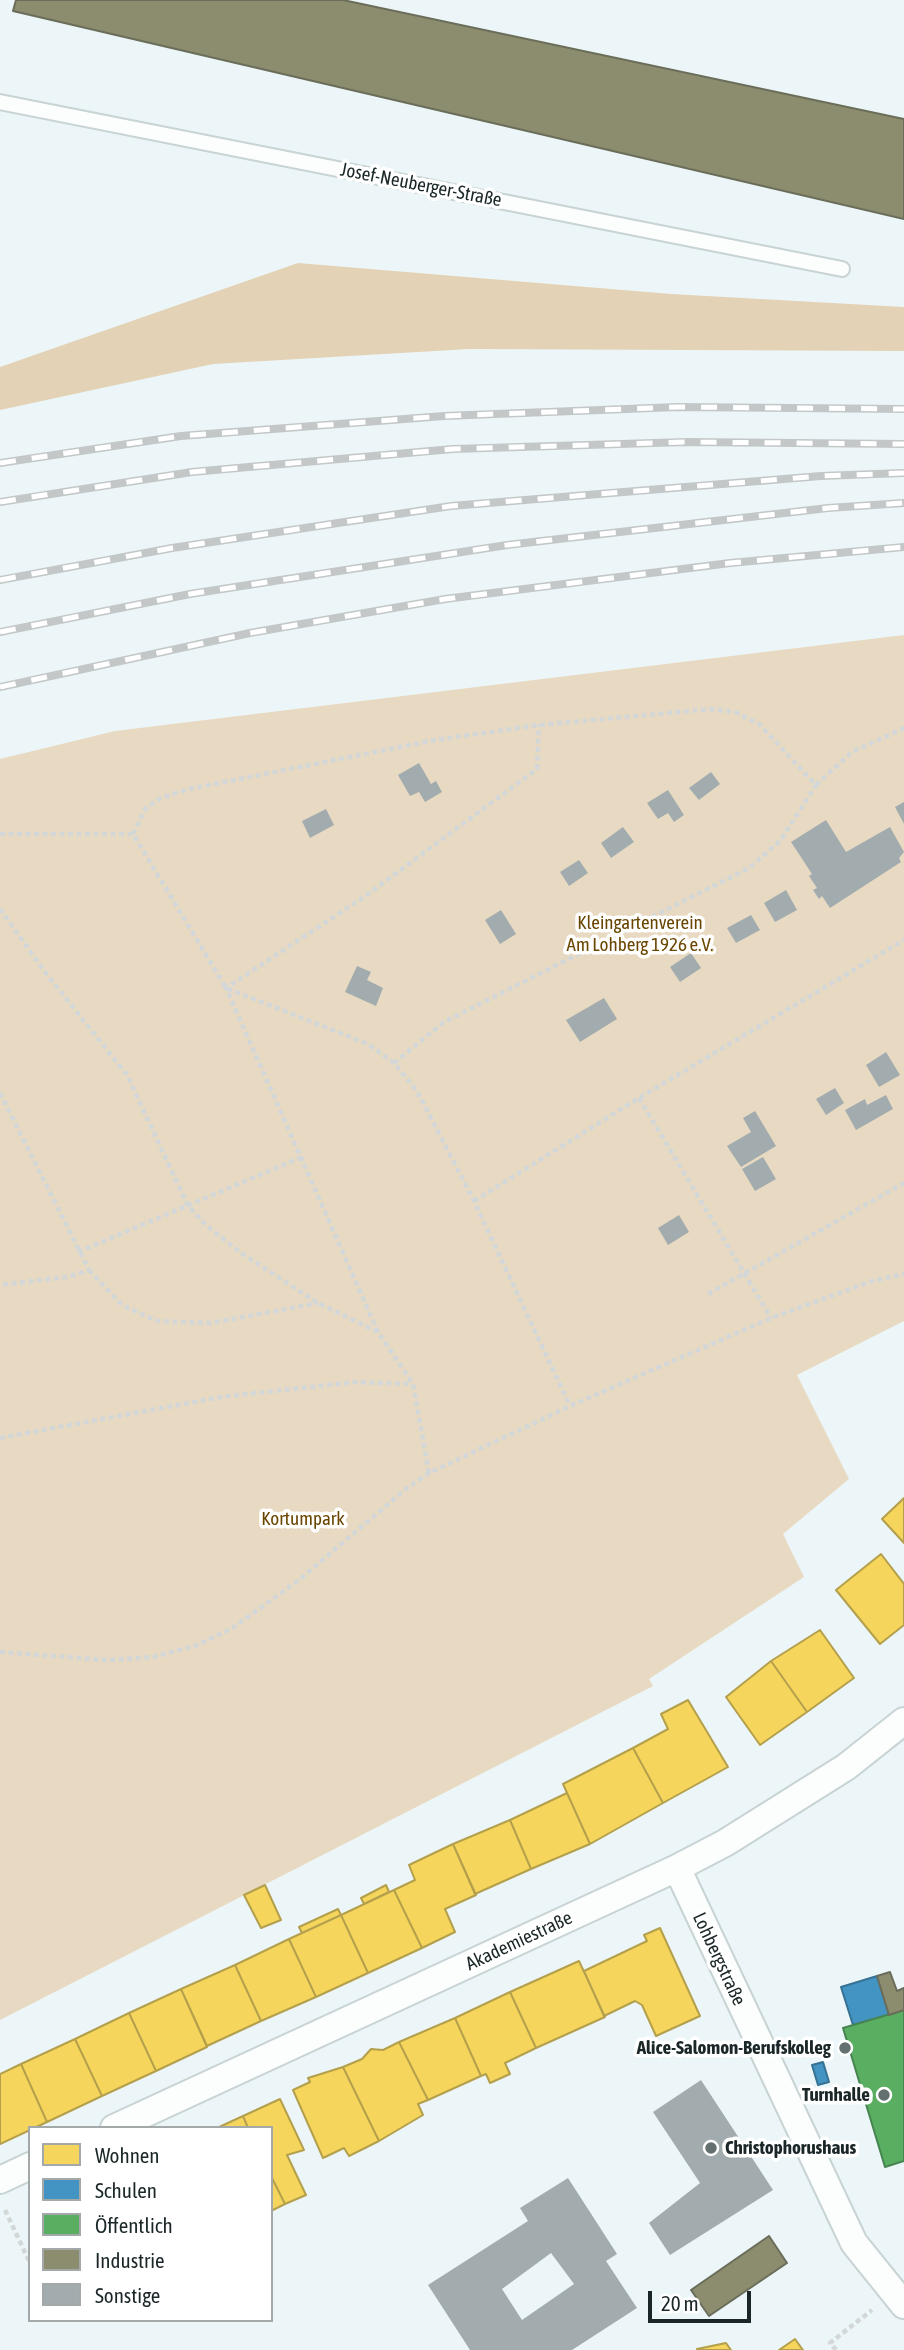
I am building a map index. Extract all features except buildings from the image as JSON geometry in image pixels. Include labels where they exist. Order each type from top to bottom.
[{"type":"street","name":"Akademiestraße","points":[[118,2126],[677,1868],[725,1843],[846,1766],[904,1721]]},
{"type":"street","name":"Lohbergstraße","points":[[677,1868],[854,2243],[898,2299]]},
{"type":"street","points":[[0,2179],[28,2167]]},
{"type":"lane","name":"Josef-Neuberger-Straße","points":[[0,102],[842,269]]},
{"type":"path","points":[[133,834],[146,808],[161,798],[189,789],[435,740],[539,725],[711,709],[735,712],[759,724],[816,785]]},
{"type":"path","points":[[226,988],[364,897],[537,769],[539,725]]},
{"type":"path","points":[[394,1063],[444,1022],[748,868],[780,841],[816,785],[852,752],[904,728]]},
{"type":"path","points":[[0,834],[133,834]]},
{"type":"path","points":[[133,834],[226,988],[378,1332],[413,1384],[429,1473]]},
{"type":"path","points":[[0,909],[45,972],[127,1075],[188,1206],[241,1252],[318,1303],[378,1332]]},
{"type":"path","points":[[474,1201],[639,1098],[904,940]]},
{"type":"path","points":[[226,988],[368,1044],[394,1063],[417,1091],[474,1201],[570,1406]]},
{"type":"path","points":[[0,1093],[78,1252],[89,1270],[122,1305],[157,1321],[211,1323],[318,1303]]},
{"type":"path","points":[[639,1098],[771,1318]]},
{"type":"path","points":[[78,1252],[302,1157]]},
{"type":"path","points":[[708,1294],[904,1183]]},
{"type":"path","points":[[0,1286],[67,1277],[89,1270]]},
{"type":"path","points":[[0,1652],[106,1660],[154,1657],[197,1645],[231,1629],[289,1587],[407,1488],[429,1473],[570,1406],[771,1318],[872,1281],[904,1274]]},
{"type":"path","points":[[0,1438],[221,1397],[355,1382],[413,1384]]},
{"type":"path","points":[[0,2200],[28,2259]]},
{"type":"path","points":[[836,2350],[830,2343],[898,2299]]},
{"type":"green space","name":"Kortumpark","points":[[904,635],[904,1321],[797,1375],[849,1479],[783,1534],[804,1577],[649,1679],[653,1686],[0,2020],[0,759],[115,731]]},
{"type":"shaded area","points":[[298,263],[671,294],[904,307],[904,351],[469,349],[213,364],[0,410],[0,367]]},
{"type":"railway","points":[[0,463],[181,436],[444,416],[678,407],[904,409]]},
{"type":"railway","points":[[0,502],[192,472],[453,449],[687,442],[904,444]]},
{"type":"railway","points":[[0,580],[172,548],[451,506],[821,476],[904,473]]},
{"type":"railway","points":[[0,632],[190,594],[507,545],[828,508],[904,503]]},
{"type":"railway","points":[[0,687],[250,633],[445,599],[730,563],[904,547]]},
{"type":"place","name":"Alice-Salomon-Berufskolleg","points":[[845,2048]]},
{"type":"place","name":"Turnhalle","points":[[884,2095]]},
{"type":"place","name":"Christophorushaus","points":[[711,2148]]},
{"type":"park label","name":"Kleingartenverein Am Lohberg 1926 e.V.","points":[[640,934]]}]
